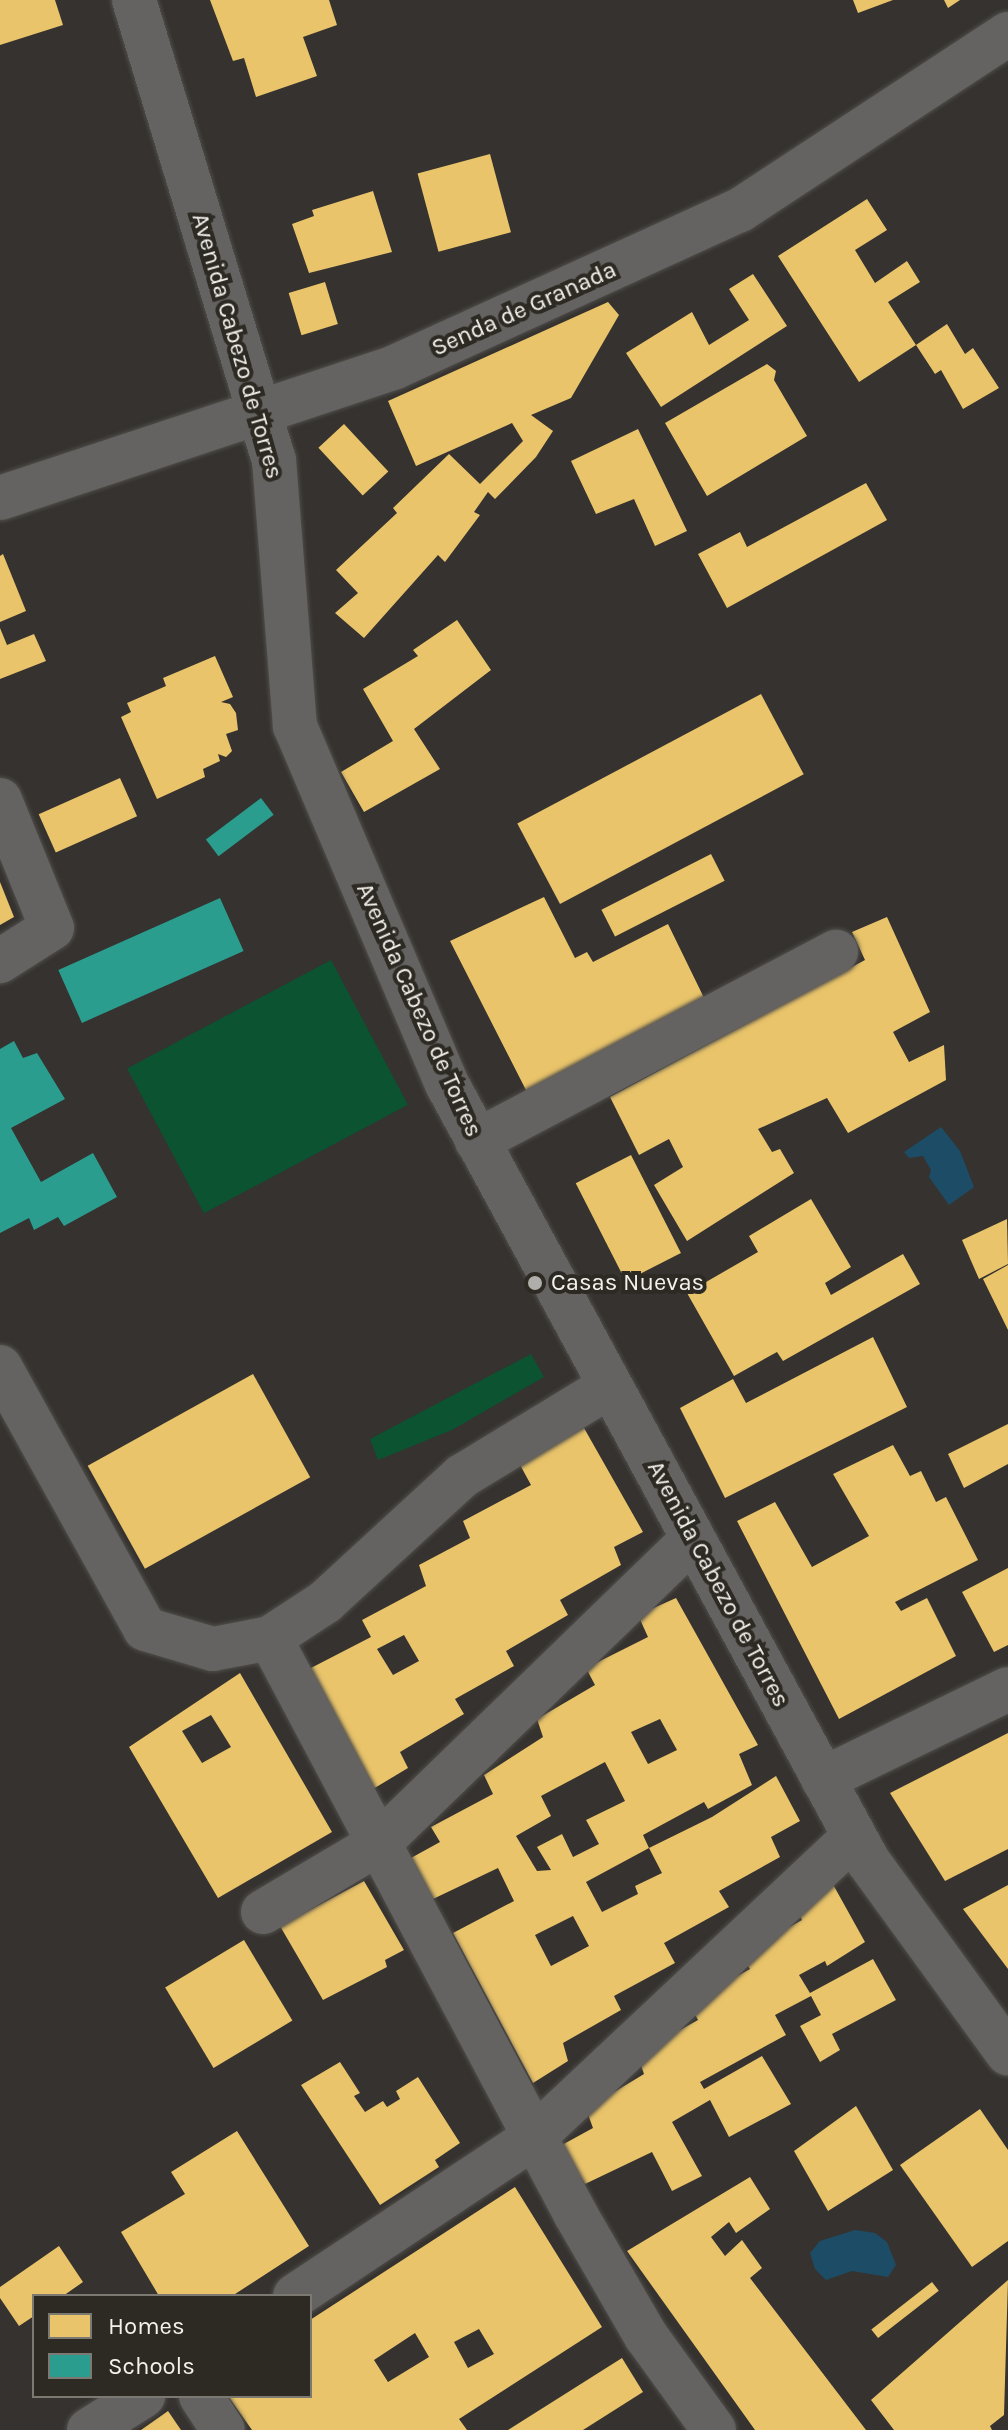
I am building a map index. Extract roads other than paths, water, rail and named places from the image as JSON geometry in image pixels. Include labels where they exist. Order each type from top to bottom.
[{"type":"street","name":"Avenida Cabezo de Torres","points":[[134,0],[259,408],[277,483],[295,726],[447,1084],[854,1837],[1008,2054]]},
{"type":"street","name":"Senda de Granada","points":[[0,498],[259,408],[395,367],[740,210],[1008,34]]},
{"type":"street","points":[[0,800],[52,928],[0,961]]},
{"type":"street","points":[[477,1141],[836,952]]},
{"type":"street","points":[[0,1367],[145,1629],[213,1649],[270,1638],[325,1602],[462,1476],[610,1386]]},
{"type":"street","points":[[263,1912],[379,1843],[693,1539]]},
{"type":"street","points":[[270,1638],[534,2137],[646,2336],[714,2430]]},
{"type":"street","points":[[823,1779],[1008,1689]]},
{"type":"street","points":[[298,2294],[534,2137],[854,1837]]},
{"type":"street","points":[[89,2430],[140,2398]]},
{"type":"street","points":[[202,2398],[223,2430]]},
{"type":"water","points":[[941,1127],[960,1151],[974,1187],[949,1205],[929,1177],[931,1170],[923,1156],[909,1158],[904,1152]]},
{"type":"water","points":[[855,2230],[875,2233],[887,2242],[896,2265],[888,2277],[852,2271],[826,2280],[815,2269],[810,2253],[820,2241]]},
{"type":"place","name":"Casas Nuevas","points":[[535,1283]]}]
